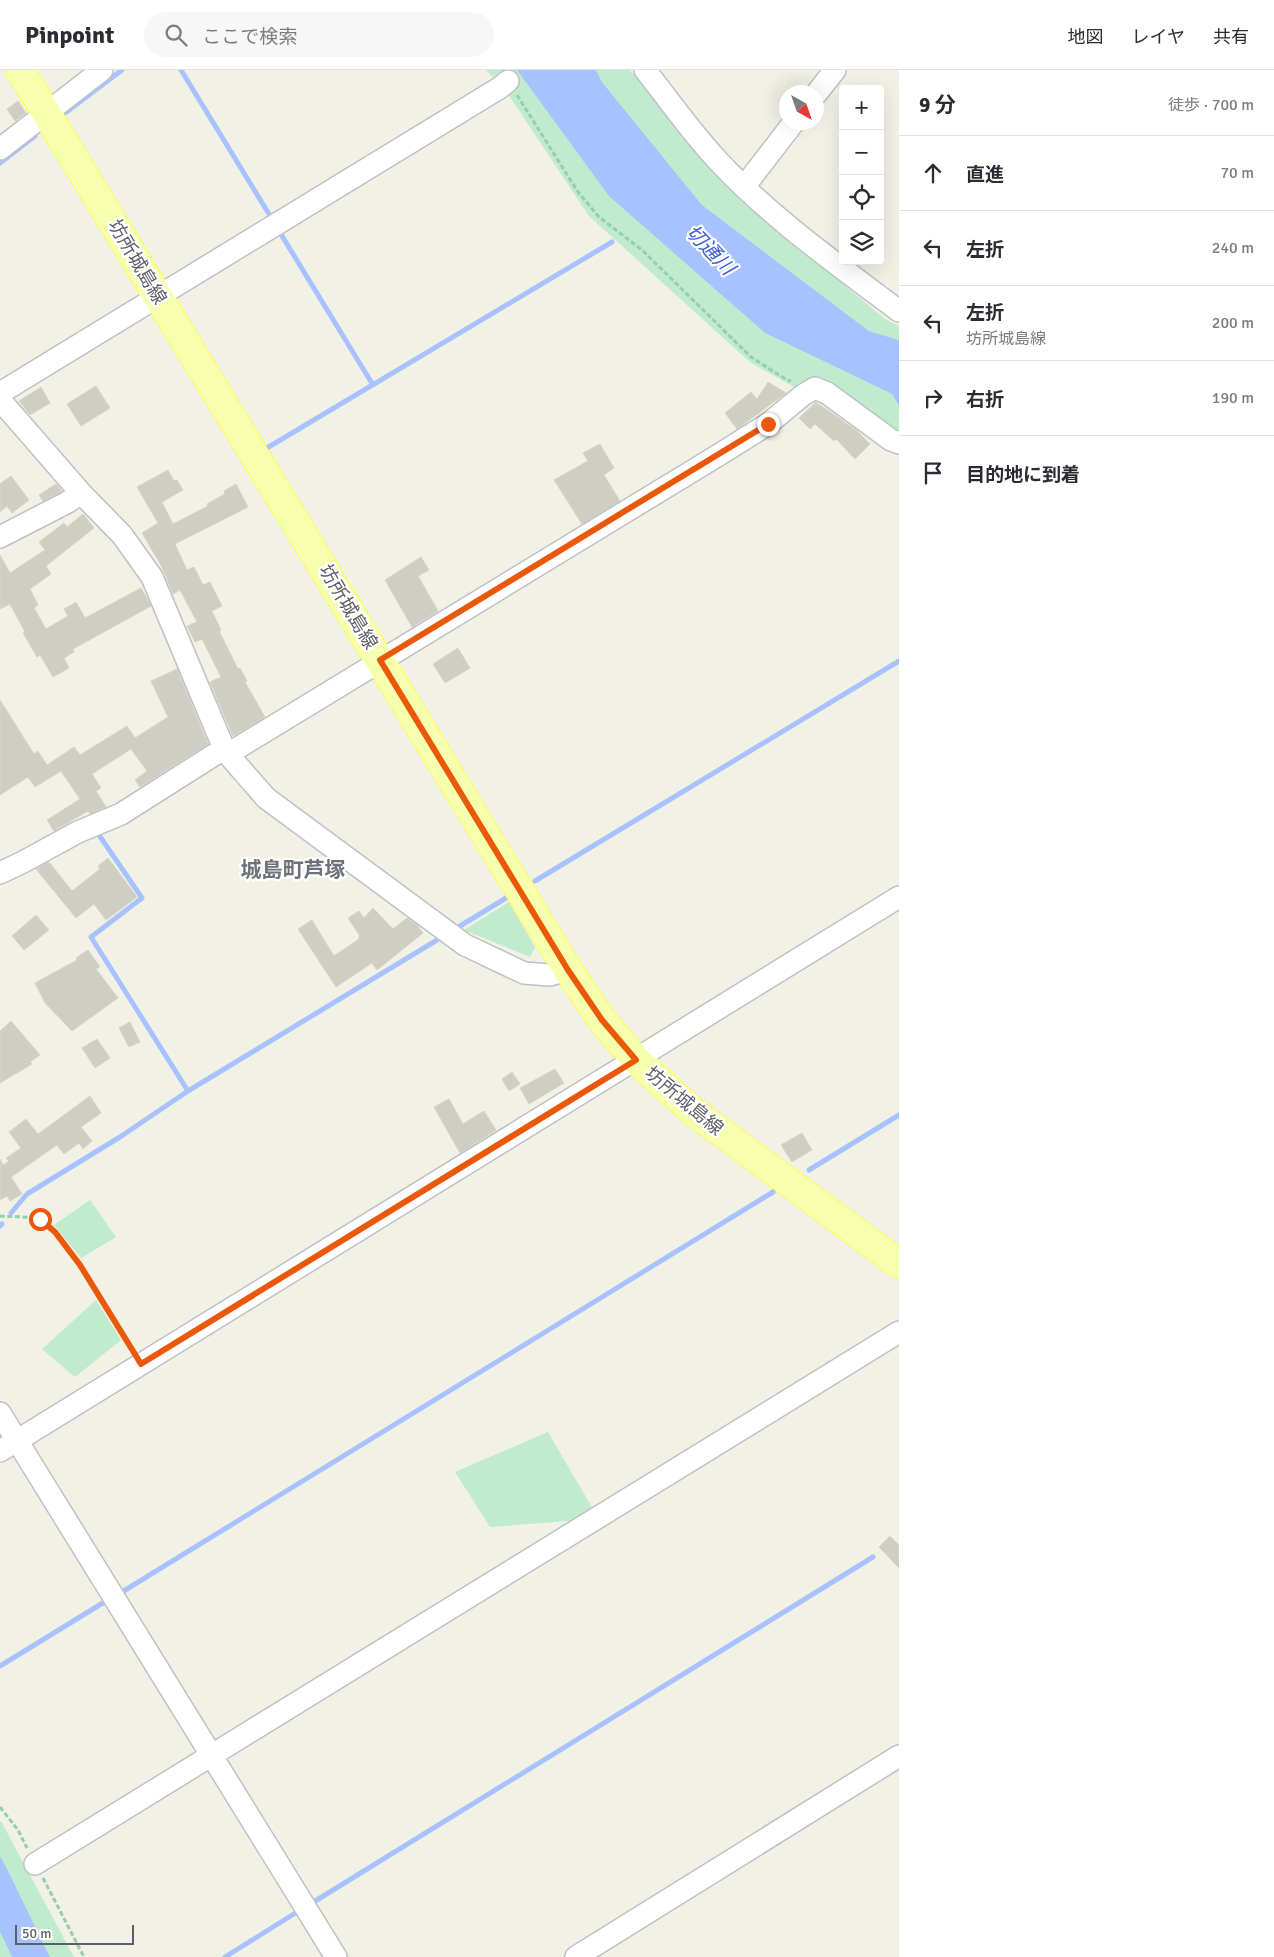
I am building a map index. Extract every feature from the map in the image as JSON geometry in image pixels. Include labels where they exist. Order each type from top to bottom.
[{"type":"main road","name":"坊所城島線","points":[[20,70],[568,970],[602,1020],[636,1060],[694,1112],[899,1264]]},
{"type":"street","points":[[0,149],[102,70]]},
{"type":"street","points":[[644,70],[720,164],[744,187],[786,224],[899,311]]},
{"type":"street","points":[[823,85],[835,70]]},
{"type":"street","points":[[0,393],[484,98],[508,81]]},
{"type":"street","points":[[744,187],[788,130]]},
{"type":"street","points":[[0,873],[78,832],[121,814],[217,753],[236,748],[717,456],[768,424],[803,395],[815,388],[827,393],[891,440],[899,443]]},
{"type":"street","points":[[0,400],[80,493],[122,535],[152,577],[225,751],[266,798],[465,945],[524,973],[550,975],[568,970]]},
{"type":"street","points":[[0,537],[68,502],[80,493]]},
{"type":"street","points":[[9,1446],[899,897]]},
{"type":"street","points":[[35,1864],[899,1332]]},
{"type":"street","points":[[0,1413],[9,1446],[212,1756],[336,1957]]},
{"type":"street","points":[[576,1957],[899,1756]]},
{"type":"path","points":[[508,81],[578,192],[599,217],[642,250],[751,357],[786,380],[802,382],[815,388]]},
{"type":"path","points":[[0,1216],[40,1219],[55,1232],[80,1265],[141,1364]]},
{"type":"green space","points":[[486,70],[517,70],[765,333],[892,394],[899,406],[899,437],[796,388],[751,363],[589,216],[506,91]]},
{"type":"green space","points":[[596,70],[630,70],[727,187],[885,319],[899,326],[899,340],[869,331],[702,205],[602,82]]},
{"type":"green space","points":[[509,902],[535,947],[530,957],[464,930]]},
{"type":"green space","points":[[90,1200],[116,1237],[81,1258],[54,1225]]},
{"type":"green space","points":[[96,1300],[121,1340],[75,1377],[42,1349]]},
{"type":"green space","points":[[548,1432],[594,1511],[581,1520],[490,1527],[455,1472]]},
{"type":"green space","points":[[0,1821],[74,1957],[50,1957],[0,1856]]},
{"type":"green space","points":[[0,1932],[12,1957],[0,1957]]},
{"type":"water","name":"切通川","points":[[517,70],[596,70],[602,82],[702,205],[869,331],[899,340],[899,406],[892,394],[765,333],[609,196]]},
{"type":"water","points":[[0,1856],[50,1957],[12,1957],[0,1932]]},
{"type":"building","points":[[18,101],[26,113],[15,121],[7,109]]},
{"type":"building","points":[[768,382],[786,393],[737,429],[725,413],[751,392],[757,399]]},
{"type":"building","points":[[96,386],[110,408],[81,426],[67,404]]},
{"type":"building","points":[[41,387],[50,403],[30,415],[19,401]]},
{"type":"building","points":[[816,402],[857,431],[870,444],[855,459],[836,439],[834,441],[815,424],[810,429],[799,418]]},
{"type":"building","points":[[600,444],[614,468],[604,475],[620,501],[582,524],[554,480],[588,461],[583,453]]},
{"type":"building","points":[[168,470],[174,481],[177,480],[183,490],[162,502],[173,524],[208,506],[207,504],[225,494],[224,491],[236,484],[248,507],[175,544],[187,570],[194,567],[203,585],[210,582],[222,606],[212,611],[221,630],[219,631],[265,717],[233,736],[210,682],[221,677],[202,639],[195,642],[187,626],[197,622],[180,590],[173,594],[162,567],[142,533],[158,523],[137,487]]},
{"type":"building","points":[[11,476],[29,500],[12,513],[7,506],[0,512],[0,484]]},
{"type":"building","points":[[56,484],[62,491],[43,501],[39,495]]},
{"type":"building","points":[[83,514],[94,528],[46,566],[51,574],[30,589],[38,605],[34,608],[46,629],[68,616],[64,609],[76,602],[85,618],[141,588],[151,606],[73,649],[74,652],[64,658],[69,668],[53,677],[40,655],[37,657],[23,633],[25,632],[10,604],[0,609],[0,555],[10,573],[45,550],[39,542],[64,523],[67,527]]},
{"type":"building","points":[[421,557],[429,570],[418,576],[438,611],[412,627],[385,580]]},
{"type":"building","points":[[458,648],[470,668],[445,683],[433,664]]},
{"type":"building","points":[[177,669],[208,744],[140,787],[135,780],[147,771],[131,749],[92,774],[101,788],[96,791],[106,807],[90,814],[88,811],[54,831],[47,820],[80,799],[61,771],[35,787],[28,777],[0,795],[0,700],[34,754],[38,751],[47,765],[74,747],[80,755],[127,726],[135,738],[168,717],[151,681]]},
{"type":"building","points":[[108,858],[137,897],[106,920],[94,904],[76,918],[36,869],[49,862],[72,891],[100,869],[98,866]]},
{"type":"building","points":[[373,908],[393,929],[407,918],[417,925],[423,933],[377,970],[372,963],[336,987],[298,929],[312,920],[334,956],[359,939],[360,936],[348,918],[359,911],[364,918]]},
{"type":"building","points":[[36,915],[49,930],[24,950],[12,936]]},
{"type":"building","points":[[88,950],[100,967],[96,969],[118,998],[72,1031],[45,1003],[35,983],[77,960],[76,958]]},
{"type":"building","points":[[11,1021],[40,1055],[30,1062],[32,1064],[0,1083],[0,1031]]},
{"type":"building","points":[[130,1022],[140,1042],[129,1047],[119,1028]]},
{"type":"building","points":[[97,1039],[110,1058],[95,1068],[82,1048]]},
{"type":"building","points":[[555,1069],[564,1083],[529,1104],[520,1088]]},
{"type":"building","points":[[512,1072],[520,1084],[509,1091],[502,1079]]},
{"type":"building","points":[[90,1096],[101,1113],[81,1127],[92,1141],[83,1149],[79,1143],[64,1154],[57,1145],[11,1177],[22,1194],[10,1201],[7,1196],[0,1200],[0,1159],[3,1165],[9,1161],[6,1158],[21,1148],[9,1132],[26,1119],[38,1134]]},
{"type":"building","points":[[449,1099],[463,1124],[484,1111],[496,1130],[460,1153],[434,1107]]},
{"type":"building","points":[[802,1133],[812,1150],[792,1162],[781,1145]]},
{"type":"building","points":[[890,1536],[899,1545],[899,1568],[879,1547]]},
{"type":"waterway","points":[[65,113],[122,70]]},
{"type":"waterway","points":[[181,70],[272,219]]},
{"type":"waterway","points":[[0,163],[35,136]]},
{"type":"waterway","points":[[279,231],[373,385]]},
{"type":"waterway","points":[[267,448],[612,242]]},
{"type":"waterway","points":[[535,881],[899,661]]},
{"type":"waterway","points":[[99,835],[142,898],[91,937],[188,1091]]},
{"type":"waterway","points":[[460,926],[506,898]]},
{"type":"waterway","points":[[11,1213],[27,1194],[120,1137],[188,1091],[437,940]]},
{"type":"waterway","points":[[809,1170],[899,1115]]},
{"type":"waterway","points":[[122,1592],[773,1192]]},
{"type":"waterway","points":[[312,1903],[873,1557]]},
{"type":"waterway","points":[[0,1666],[106,1601]]},
{"type":"waterway","points":[[225,1957],[297,1912]]},
{"type":"district","name":"城島町芦塚","points":[[293,870]]},
{"type":"route","points":[[40,1219],[55,1232],[80,1265],[141,1364],[636,1060],[602,1020],[568,970],[380,660],[768,424]]}]
